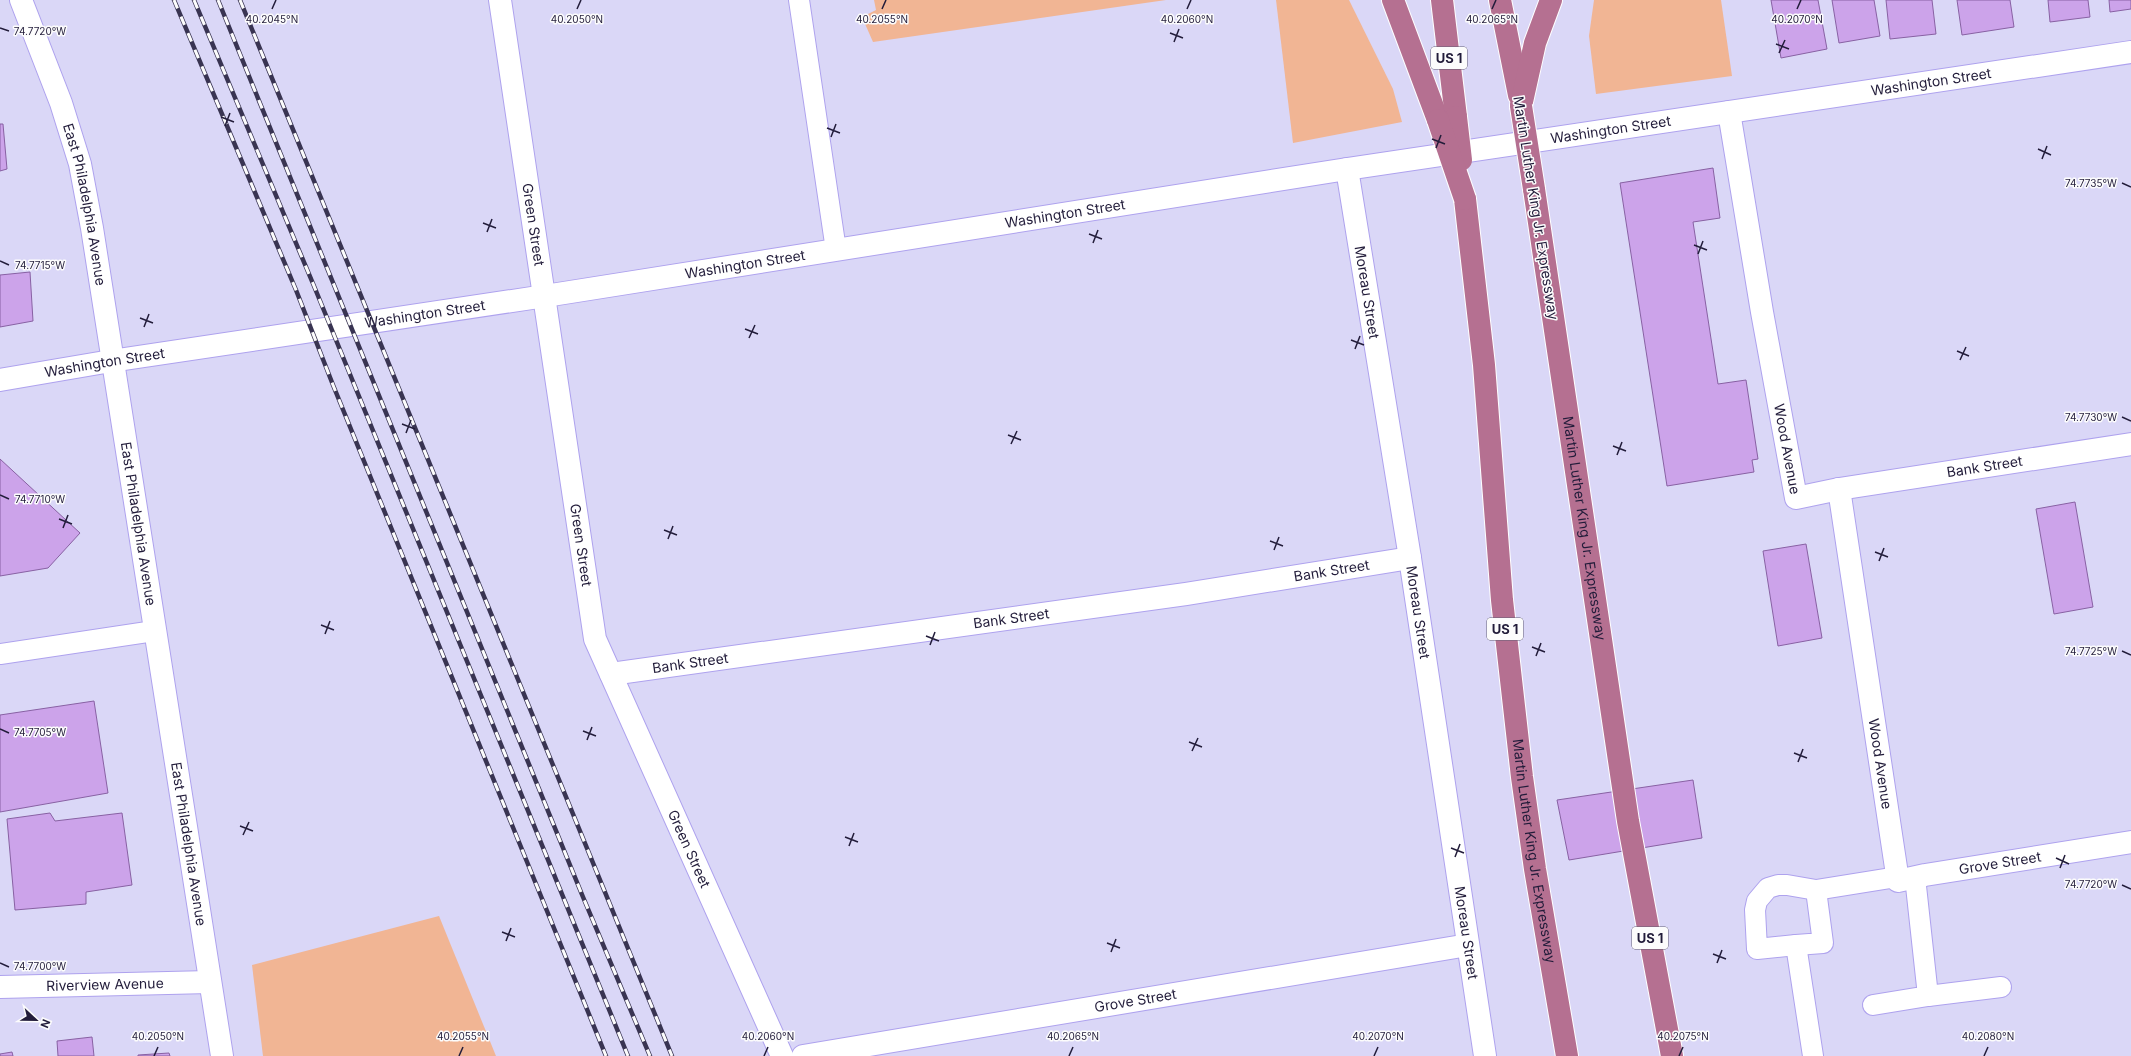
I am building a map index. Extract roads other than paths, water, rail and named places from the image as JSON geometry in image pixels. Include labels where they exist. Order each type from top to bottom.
[{"type":"highway","points":[[1393,0],[1447,118]]},
{"type":"highway","name":"US 1","points":[[1442,0],[1447,118]]},
{"type":"highway","name":"Martin Luther King Jr. Expressway","points":[[1500,0],[1521,106],[1534,189],[1628,821],[1672,1056]]},
{"type":"highway","points":[[1521,106],[1535,43],[1550,0]]},
{"type":"highway","name":"Martin Luther King Jr. Expressway","points":[[1447,118],[1465,199],[1484,365],[1502,600],[1522,777],[1535,869],[1567,1056]]},
{"type":"street","name":"East Philadelphia Avenue","points":[[21,0],[62,104],[80,164],[92,228],[111,361],[222,1056]]},
{"type":"street","name":"Green Street","points":[[500,0],[596,639],[782,1056]]},
{"type":"street","name":"Washington Street","points":[[0,380],[111,361],[545,296],[1347,169],[2131,52]]},
{"type":"street","name":"Wood Avenue","points":[[1729,112],[1762,312],[1796,498],[1839,489],[1906,877]]},
{"type":"street","name":"Moreau Street","points":[[1347,169],[1410,558],[1485,1056]]},
{"type":"street","name":"Bank Street","points":[[1839,489],[2131,444]]},
{"type":"street","name":"Bank Street","points":[[611,674],[1186,594],[1410,558]]},
{"type":"street","name":"Grove Street","points":[[1906,877],[2131,842]]},
{"type":"street","name":"Grove Street","points":[[803,1056],[1468,945]]},
{"type":"street","name":"Riverview Avenue","points":[[0,987],[210,982]]},
{"type":"lane","points":[[799,0],[836,250]]},
{"type":"lane","points":[[0,654],[154,631]]},
{"type":"lane","points":[[1816,890],[1823,943],[1757,949],[1755,924],[1757,901],[1768,888],[1778,884],[1816,890],[1906,877],[1928,996]]},
{"type":"lane","points":[[1796,945],[1813,1056]]},
{"type":"lane","points":[[1873,1005],[1928,996],[2001,987]]},
{"type":"railway","points":[[174,0],[296,290],[333,385],[606,1056]]},
{"type":"railway","points":[[194,0],[314,286],[628,1056]]},
{"type":"railway","points":[[218,0],[583,897],[650,1056]]},
{"type":"railway","points":[[240,0],[672,1056]]}]
